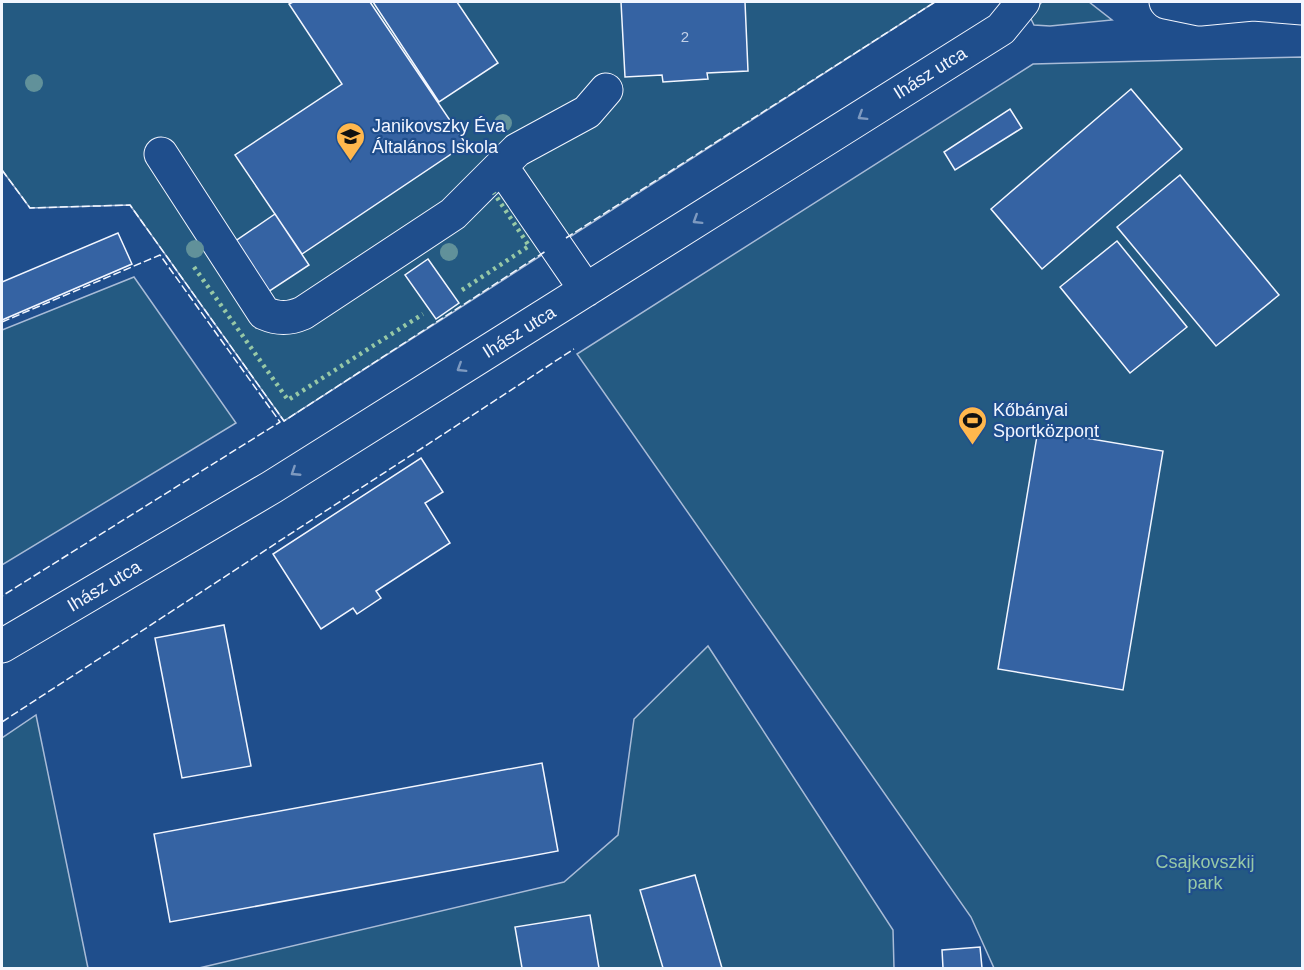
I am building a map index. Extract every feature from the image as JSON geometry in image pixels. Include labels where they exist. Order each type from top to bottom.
[{"type":"street","name":"Ihász utca","points":[[2,646],[272,487],[1000,29],[1023,2]]},
{"type":"street","points":[[1166,2],[1200,9],[1255,3],[1302,8]]},
{"type":"street","points":[[161,154],[264,313],[276,318],[293,318],[453,214],[517,150],[587,112],[606,90]]},
{"type":"street","points":[[501,166],[586,290]]},
{"type":"green space","points":[[2,2],[935,2],[284,421],[130,205],[30,208],[2,170]]},
{"type":"green space","points":[[1042,2],[1089,2],[1112,20],[1050,26],[1034,25],[1031,19],[1034,10]]},
{"type":"green space","name":"Kőbányai Sportközpont","points":[[1302,57],[1302,968],[994,968],[971,917],[577,354],[1033,64]]},
{"type":"green space","points":[[134,277],[236,423],[2,565],[2,330]]},
{"type":"green space","points":[[708,646],[893,930],[894,968],[199,968],[564,882],[618,835],[634,719]]},
{"type":"green space","points":[[36,715],[88,968],[2,968],[2,738]]},
{"type":"building","points":[[293,2],[370,2],[466,144],[302,254],[235,155],[342,84],[289,4]]},
{"type":"building","points":[[373,2],[457,2],[498,63],[439,102]]},
{"type":"building","points":[[621,2],[745,2],[748,71],[707,73],[708,79],[663,82],[662,75],[625,77]]},
{"type":"building","points":[[1131,89],[1182,149],[1042,269],[991,209]]},
{"type":"building","points":[[1010,109],[1022,128],[955,170],[944,152]]},
{"type":"building","points":[[1180,175],[1279,295],[1216,346],[1117,227]]},
{"type":"building","points":[[275,214],[309,265],[265,294],[231,244]]},
{"type":"building","points":[[118,233],[132,264],[2,320],[2,282]]},
{"type":"building","points":[[1117,241],[1187,327],[1130,373],[1060,287]]},
{"type":"building","points":[[428,259],[459,303],[436,319],[405,275]]},
{"type":"building","points":[[1038,430],[1163,451],[1123,690],[998,669]]},
{"type":"building","points":[[421,458],[443,492],[425,503],[450,543],[376,591],[381,598],[357,614],[353,608],[321,629],[273,554]]},
{"type":"building","points":[[224,625],[251,766],[182,778],[155,638]]},
{"type":"building","points":[[542,763],[558,851],[170,922],[154,834]]},
{"type":"building","points":[[695,875],[722,968],[663,968],[640,890]]},
{"type":"building","points":[[590,915],[599,968],[522,968],[515,927]]},
{"type":"building","points":[[980,947],[982,968],[943,968],[942,950]]},
{"type":"hedge","points":[[462,290],[529,246],[494,193]]},
{"type":"hedge","points":[[194,267],[288,400],[423,314]]},
{"type":"fence","points":[[566,238],[935,2]]},
{"type":"fence","points":[[2,170],[30,208],[130,205],[284,421],[546,251]]},
{"type":"fence","points":[[2,322],[160,255],[280,422],[2,596]]},
{"type":"fence","points":[[2,722],[574,349]]},
{"type":"place","name":"Janikovszky Éva Általános Iskola","points":[[351,162]]},
{"type":"place","name":"Kőbányai Sportközpont","points":[[972,446]]},
{"type":"park label","name":"Csajkovszkij park","points":[[1205,872]]}]
